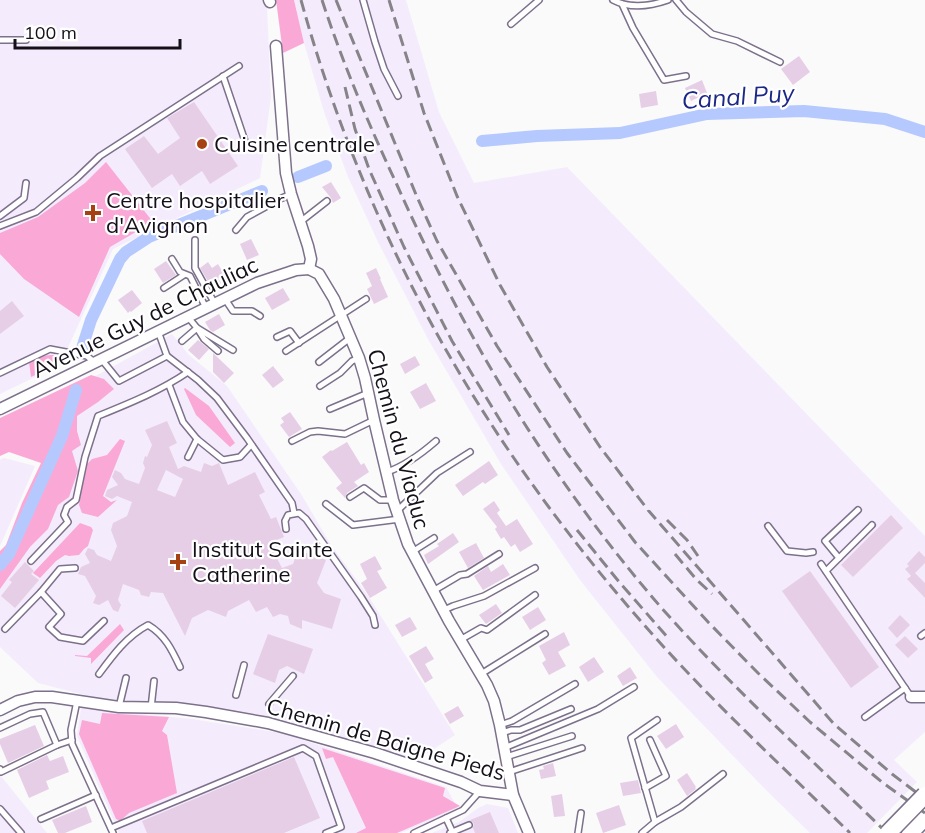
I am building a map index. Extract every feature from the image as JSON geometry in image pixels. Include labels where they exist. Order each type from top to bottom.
[{"type":"main road","points":[[888,833],[925,795]]},
{"type":"main road","points":[[910,833],[925,817]]},
{"type":"street","points":[[276,45],[286,173],[308,246],[311,259],[309,269]]},
{"type":"street","name":"Avenue Guy de Chauliac","points":[[0,409],[257,283],[280,274],[309,269]]},
{"type":"street","name":"Chemin du Viaduc","points":[[309,269],[319,274],[334,299],[359,358],[397,510],[408,544],[494,701],[513,795],[529,833]]},
{"type":"street","points":[[908,692],[925,697]]},
{"type":"street","name":"Chemin de Baigne Pieds","points":[[0,710],[18,701],[35,697],[52,697],[119,706],[176,708],[268,723],[375,753],[480,790],[513,795]]},
{"type":"lane","points":[[363,0],[384,69],[398,96]]},
{"type":"lane","points":[[511,24],[539,0]]},
{"type":"lane","points":[[613,0],[622,4],[634,5],[654,4],[668,0]]},
{"type":"lane","points":[[676,0],[686,12],[712,34],[737,41],[780,62]]},
{"type":"lane","points":[[622,4],[664,80],[686,76]]},
{"type":"lane","points":[[0,40],[26,40]]},
{"type":"lane","points":[[0,226],[36,212],[100,156],[239,66]]},
{"type":"lane","points":[[224,76],[247,147]]},
{"type":"lane","points":[[0,216],[24,198],[26,183]]},
{"type":"lane","points":[[236,230],[247,217],[290,191]]},
{"type":"lane","points":[[299,219],[304,219],[327,201]]},
{"type":"lane","points":[[195,240],[195,268],[216,303]]},
{"type":"lane","points":[[172,259],[180,272],[190,276],[216,303],[233,311],[252,311],[260,316]]},
{"type":"lane","points":[[164,288],[184,275]]},
{"type":"lane","points":[[286,351],[366,299]]},
{"type":"lane","points":[[188,317],[204,339],[218,351]]},
{"type":"lane","points":[[182,341],[196,328]]},
{"type":"lane","points":[[196,328],[233,350]]},
{"type":"lane","points":[[158,331],[167,356],[217,398],[292,503],[294,513]]},
{"type":"lane","points":[[277,337],[290,331],[299,343]]},
{"type":"lane","points":[[319,362],[350,338]]},
{"type":"lane","points":[[0,373],[50,349],[87,356],[119,381],[167,356]]},
{"type":"lane","points":[[320,386],[359,358]]},
{"type":"lane","points":[[31,561],[68,522],[64,515],[67,507],[76,500],[85,457],[98,416],[169,385],[188,372]]},
{"type":"lane","points":[[169,385],[183,422],[197,439],[223,460],[240,457],[251,445]]},
{"type":"lane","points":[[330,409],[368,393]]},
{"type":"lane","points":[[292,441],[318,430],[345,434],[374,420]]},
{"type":"lane","points":[[188,457],[197,439]]},
{"type":"lane","points":[[387,472],[422,453],[436,441]]},
{"type":"lane","points":[[326,504],[353,525],[397,510],[437,473],[470,452]]},
{"type":"lane","points":[[351,497],[364,488],[397,510]]},
{"type":"lane","points":[[839,558],[825,541],[858,510]]},
{"type":"lane","points":[[286,529],[285,520],[288,515],[300,513],[306,519],[361,597],[373,616],[375,625]]},
{"type":"lane","points":[[826,571],[872,525]]},
{"type":"lane","points":[[768,526],[787,551],[813,552]]},
{"type":"lane","points":[[412,552],[434,538]]},
{"type":"lane","points":[[433,591],[499,554]]},
{"type":"lane","points":[[821,564],[908,692],[865,717]]},
{"type":"lane","points":[[5,630],[60,569],[75,568]]},
{"type":"lane","points":[[444,611],[484,596],[535,568]]},
{"type":"lane","points":[[41,592],[61,614],[49,627],[60,637],[83,641],[104,621]]},
{"type":"lane","points":[[460,640],[481,628],[487,630],[535,595]]},
{"type":"lane","points":[[99,674],[136,631],[148,625],[158,631],[172,648],[180,667]]},
{"type":"lane","points":[[480,674],[545,634]]},
{"type":"lane","points":[[236,696],[244,665]]},
{"type":"lane","points":[[269,704],[293,676]]},
{"type":"lane","points":[[119,706],[126,678]]},
{"type":"lane","points":[[151,708],[154,681]]},
{"type":"lane","points":[[501,729],[575,684]]},
{"type":"lane","points":[[505,752],[598,709],[634,687]]},
{"type":"lane","points":[[77,701],[71,730],[72,744],[112,831],[303,748],[316,756],[341,827],[326,833]]},
{"type":"lane","points":[[501,729],[520,730],[570,709]]},
{"type":"lane","points":[[0,728],[30,714],[43,712],[57,745]]},
{"type":"lane","points":[[655,822],[631,738],[657,720]]},
{"type":"lane","points":[[505,752],[572,736]]},
{"type":"lane","points":[[0,769],[1,772],[72,740]]},
{"type":"lane","points":[[645,788],[666,776],[650,740]]},
{"type":"lane","points":[[509,772],[582,747]]},
{"type":"lane","points":[[642,833],[655,822],[681,807],[723,774]]},
{"type":"lane","points":[[414,833],[463,810],[480,790]]},
{"type":"lane","points":[[41,819],[96,795]]},
{"type":"lane","points":[[0,809],[21,833]]},
{"type":"lane","points":[[578,833],[581,813]]},
{"type":"lane","points":[[446,818],[452,833],[469,825]]},
{"type":"shaded area","name":"Centre hospitalier d'Avignon","points":[[0,0],[265,0],[271,97],[260,178],[113,249],[60,365],[0,394]]},
{"type":"shaded area","points":[[276,0],[294,0],[304,43],[283,53]]},
{"type":"shaded area","points":[[294,0],[406,0],[439,112],[474,183],[567,167],[925,536],[925,732],[894,760],[917,782],[867,833],[810,833],[657,677],[580,580],[501,464],[429,341],[378,242],[348,177],[324,112]]},
{"type":"shaded area","points":[[106,162],[153,222],[110,247],[79,317],[24,279],[0,254],[0,233],[38,217],[85,183]]},
{"type":"shaded area","name":"Institut Sainte Catherine","points":[[172,334],[189,355],[227,386],[301,494],[331,545],[369,597],[455,735],[417,760],[280,721],[188,704],[100,699],[38,683],[0,647],[0,580],[81,384]]},
{"type":"shaded area","points":[[59,355],[68,359],[31,377],[29,362],[40,356]]},
{"type":"shaded area","points":[[91,375],[104,379],[114,389],[77,416],[77,431],[81,445],[72,451],[78,471],[69,497],[58,505],[48,529],[30,547],[0,589],[0,551],[6,545],[41,463],[9,452],[0,456],[0,418]]},
{"type":"shaded area","points":[[185,388],[209,406],[235,443],[230,447],[196,415]]},
{"type":"shaded area","points":[[120,439],[125,441],[103,496],[111,502],[117,500],[98,517],[82,513],[79,505],[85,466],[92,459],[107,455]]},
{"type":"shaded area","points":[[4,458],[35,466],[0,546],[0,460]]},
{"type":"shaded area","points":[[80,523],[93,530],[88,546],[79,555],[65,555],[56,561],[40,578],[33,573]]},
{"type":"shaded area","points":[[120,624],[124,630],[91,664],[91,658],[75,656],[87,656]]},
{"type":"shaded area","points":[[81,708],[192,719],[282,733],[446,787],[458,809],[401,833],[119,833],[77,736]]},
{"type":"shaded area","points":[[102,713],[169,717],[162,731],[167,735],[177,793],[129,813],[120,821],[116,819],[79,734],[82,720],[100,724]]},
{"type":"shaded area","points":[[322,748],[445,788],[443,796],[460,806],[397,833],[356,833],[366,828],[333,757],[326,759]]},
{"type":"shaded area","points":[[0,775],[47,833],[0,833]]},
{"type":"shaded area","points":[[487,804],[508,808],[518,833],[432,833],[459,822]]},
{"type":"building","points":[[799,56],[810,72],[793,85],[781,69]]},
{"type":"building","points":[[702,80],[707,93],[691,101],[685,88]]},
{"type":"building","points":[[656,91],[658,105],[641,108],[639,94]]},
{"type":"building","name":"Cuisine centrale","points":[[194,102],[238,166],[210,184],[202,171],[180,186],[172,174],[152,188],[125,149],[144,136],[158,154],[180,138],[167,118]]},
{"type":"building","points":[[331,182],[341,198],[333,203],[322,187]]},
{"type":"building","points":[[251,239],[259,255],[247,260],[240,244]]},
{"type":"building","points":[[166,261],[176,275],[163,283],[154,269]]},
{"type":"building","points":[[208,262],[212,268],[218,264],[224,274],[218,278],[221,283],[212,288],[200,268]]},
{"type":"building","points":[[376,268],[388,297],[374,304],[367,289],[372,286],[366,273]]},
{"type":"building","points":[[283,288],[290,300],[272,310],[265,298]]},
{"type":"building","points":[[132,290],[142,303],[128,313],[118,300]]},
{"type":"building","points":[[12,301],[24,316],[0,334],[0,311]]},
{"type":"building","points":[[219,314],[225,325],[213,332],[205,322]]},
{"type":"building","points":[[198,340],[209,349],[199,360],[188,350]]},
{"type":"building","points":[[213,353],[234,373],[224,383],[213,372]]},
{"type":"building","points":[[415,356],[420,365],[405,374],[400,364]]},
{"type":"building","points":[[273,366],[284,380],[273,388],[262,375]]},
{"type":"building","points":[[426,383],[436,401],[420,409],[410,392]]},
{"type":"building","points":[[290,412],[302,429],[289,437],[280,425],[284,422],[281,418]]},
{"type":"building","points":[[167,421],[177,443],[169,447],[178,469],[184,466],[201,472],[204,463],[212,466],[219,463],[228,485],[255,472],[265,492],[259,495],[271,519],[276,517],[284,537],[269,543],[282,568],[293,564],[298,550],[326,560],[317,583],[324,593],[341,599],[332,629],[302,620],[302,629],[290,624],[288,616],[280,614],[273,617],[267,607],[256,612],[249,600],[228,611],[226,617],[208,610],[192,618],[185,636],[163,593],[151,592],[149,597],[123,584],[118,600],[121,605],[118,612],[113,610],[108,600],[99,605],[93,603],[96,596],[85,576],[78,574],[81,567],[90,563],[85,554],[88,548],[111,561],[117,546],[111,530],[113,523],[127,516],[132,502],[117,496],[112,499],[105,496],[107,490],[118,485],[112,477],[115,470],[125,479],[139,484],[145,468],[143,463],[145,456],[147,457],[152,445],[145,430]],"holes":[[[166,470],[183,479],[175,497],[157,490]]]},
{"type":"building","points":[[347,442],[361,465],[364,463],[369,472],[354,482],[358,486],[347,493],[345,498],[336,488],[342,483],[322,457]]},
{"type":"building","points":[[489,461],[498,475],[463,496],[455,485]]},
{"type":"building","points":[[494,501],[500,510],[497,513],[506,526],[517,519],[533,544],[520,552],[515,544],[511,547],[504,537],[501,539],[495,529],[497,527],[483,509]]},
{"type":"building","points":[[891,515],[903,528],[853,577],[841,565]]},
{"type":"building","points":[[453,533],[459,542],[428,564],[424,555],[439,546],[437,544]]},
{"type":"building","points":[[476,543],[484,558],[468,568],[459,552]]},
{"type":"building","points":[[919,551],[925,557],[925,563],[915,573],[925,583],[925,598],[907,579],[911,576],[905,569]]},
{"type":"building","points":[[375,556],[382,569],[377,571],[387,588],[370,598],[361,583],[367,579],[360,564]]},
{"type":"building","points":[[25,562],[34,571],[31,574],[39,580],[15,608],[1,596],[12,582],[9,580]]},
{"type":"building","points":[[503,564],[510,575],[483,590],[474,576],[488,566],[491,572]]},
{"type":"building","points":[[810,571],[879,667],[851,688],[782,591]]},
{"type":"building","points":[[496,604],[502,613],[486,624],[479,615]]},
{"type":"building","points":[[538,607],[546,620],[530,630],[522,617]]},
{"type":"building","points":[[900,615],[910,625],[897,638],[888,628]]},
{"type":"building","points":[[410,617],[417,629],[402,637],[395,625]]},
{"type":"building","points":[[564,632],[570,645],[558,652],[566,666],[549,675],[542,663],[546,660],[539,646]]},
{"type":"building","points":[[268,634],[313,649],[304,674],[287,666],[279,670],[275,683],[253,674]]},
{"type":"building","points":[[905,636],[918,649],[908,658],[895,645]]},
{"type":"building","points":[[426,646],[434,659],[425,664],[433,678],[425,683],[409,656]]},
{"type":"building","points":[[594,657],[604,672],[588,682],[579,667]]},
{"type":"building","points":[[630,667],[637,678],[623,686],[617,676]]},
{"type":"building","points":[[458,706],[464,716],[450,724],[444,714]]},
{"type":"building","points":[[676,724],[684,737],[666,749],[657,736]]},
{"type":"building","points":[[35,725],[44,746],[8,763],[0,739]]},
{"type":"building","points":[[47,755],[50,761],[63,756],[69,772],[46,781],[49,789],[29,798],[17,770]]},
{"type":"building","points":[[294,757],[320,818],[284,833],[147,833],[142,821]]},
{"type":"building","points":[[553,763],[556,776],[541,779],[539,770]]},
{"type":"building","points":[[687,773],[696,789],[687,796],[677,780]]},
{"type":"building","points":[[638,780],[641,793],[623,796],[620,783]]},
{"type":"building","points":[[562,794],[565,816],[554,817],[551,796]]},
{"type":"building","points":[[619,805],[626,825],[603,833],[596,813]]},
{"type":"building","points":[[86,806],[92,822],[65,833],[58,833],[52,820]]},
{"type":"building","points":[[490,812],[499,833],[475,833],[474,824],[470,820]]},
{"type":"waterway","name":"Canal Puy","points":[[482,141],[537,136],[620,133],[707,114],[804,111],[885,119],[925,132]]},
{"type":"waterway","name":"Canal Puy","points":[[298,177],[326,166]]},
{"type":"waterway","name":"Canal Puy","points":[[82,348],[91,320],[120,259],[126,252],[149,237],[262,191]]},
{"type":"waterway","name":"Canal Puy","points":[[0,565],[9,554],[62,436],[76,390]]},
{"type":"railway","points":[[301,0],[331,97],[368,192],[411,285],[480,407],[547,505],[646,627],[720,706],[850,833]]},
{"type":"railway","points":[[322,0],[367,117],[424,242],[481,352],[546,456],[619,557],[686,635],[887,833]]},
{"type":"railway","points":[[336,0],[437,241],[497,346],[567,453],[635,542],[758,673],[810,722],[883,783],[925,813]]},
{"type":"railway","points":[[389,0],[424,113],[457,196],[500,285],[547,367],[600,447],[648,510],[834,724],[925,799]]},
{"type":"railway","points":[[345,87],[355,129],[369,169],[404,247],[452,341],[509,435]]},
{"type":"railway","points":[[667,520],[687,540],[698,556]]},
{"type":"railway","points":[[577,530],[670,640]]},
{"type":"railway","points":[[675,554],[712,594]]},
{"type":"place","name":"Cuisine centrale","points":[[202,144]]},
{"type":"place","name":"Centre hospitalier d'Avignon","points":[[93,213]]},
{"type":"place","name":"Institut Sainte Catherine","points":[[178,562]]}]
